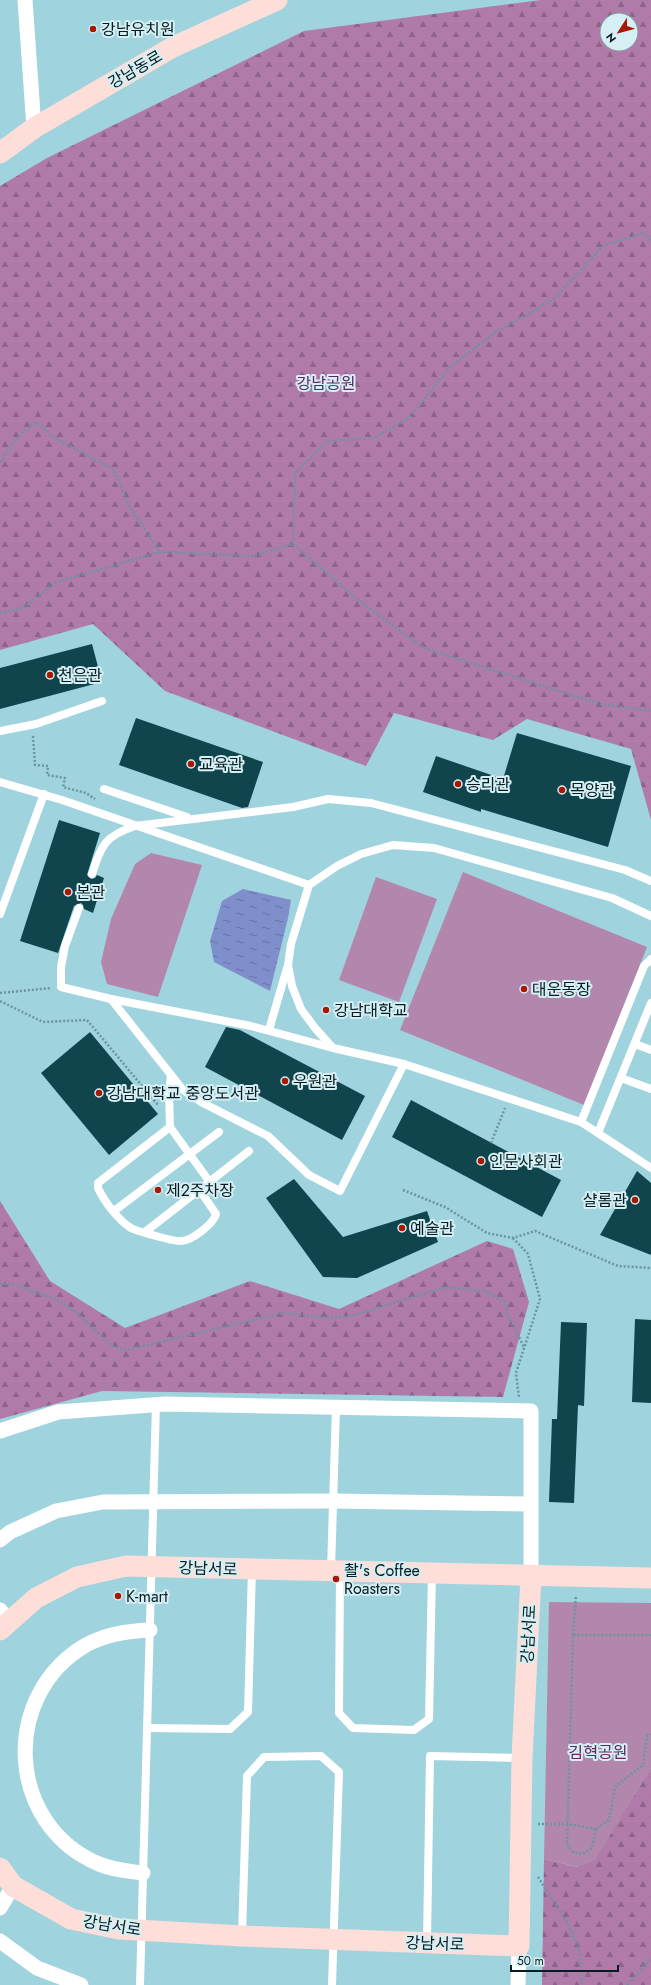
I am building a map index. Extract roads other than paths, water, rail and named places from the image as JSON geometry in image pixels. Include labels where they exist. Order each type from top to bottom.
[{"type":"street","points":[[25,0],[34,128]]},
{"type":"street","name":"강남동로","points":[[0,153],[34,128],[174,47],[277,0]]},
{"type":"street","points":[[0,1431],[58,1412],[156,1404],[531,1411],[531,1576]]},
{"type":"street","points":[[0,1540],[10,1532],[56,1511],[103,1502],[333,1501],[530,1504]]},
{"type":"street","name":"강남서로","points":[[3,1620],[36,1598],[77,1577],[126,1566],[651,1578]]},
{"type":"street","name":"강남서로","points":[[0,1868],[12,1886],[71,1919],[119,1929],[242,1936],[519,1946],[522,1758],[531,1576]]},
{"type":"street","points":[[143,1873],[119,1870],[100,1864],[80,1854],[62,1840],[45,1821],[32,1797],[23,1760],[26,1723],[41,1688],[62,1662],[86,1645],[111,1635],[127,1631],[150,1630]]},
{"type":"street","points":[[0,1908],[12,1886]]},
{"type":"street","points":[[0,1941],[37,1968],[81,1985]]},
{"type":"street","points":[[518,1985],[519,1946]]},
{"type":"lane","points":[[0,731],[32,724],[102,701]]},
{"type":"lane","points":[[0,782],[44,794],[309,885]]},
{"type":"lane","points":[[104,789],[189,818]]},
{"type":"lane","points":[[0,914],[44,794]]},
{"type":"lane","points":[[92,874],[104,843],[116,832],[135,826],[189,818],[293,807],[328,799],[371,803],[625,870],[651,881]]},
{"type":"lane","points":[[269,1030],[288,965],[291,944],[309,885],[337,866],[361,854],[393,845],[434,848],[612,898],[651,916]]},
{"type":"lane","points":[[79,908],[62,960],[61,987],[269,1030],[333,1048],[404,1064],[580,1122],[651,1168]]},
{"type":"lane","points":[[580,1122],[644,966],[651,959]]},
{"type":"lane","points":[[288,965],[292,986],[301,1009],[333,1048]]},
{"type":"lane","points":[[111,998],[183,1090],[201,1102],[268,1136],[309,1175],[340,1191],[404,1064]]},
{"type":"lane","points":[[598,1133],[635,1044],[649,1015],[651,1003]]},
{"type":"lane","points":[[635,1044],[651,1050]]},
{"type":"lane","points":[[172,1075],[169,1093],[170,1123],[189,1155],[209,1181]]},
{"type":"lane","points":[[621,1078],[651,1089]]},
{"type":"lane","points":[[170,1123],[98,1184],[98,1188],[122,1221],[132,1228],[180,1242],[190,1240],[215,1220],[216,1214],[199,1189]]},
{"type":"lane","points":[[114,1211],[220,1132]]},
{"type":"lane","points":[[145,1232],[249,1151]]},
{"type":"lane","points":[[140,1985],[156,1404]]},
{"type":"lane","points":[[336,1407],[333,1501],[339,1713],[353,1728],[414,1730],[429,1719],[432,1574]]},
{"type":"lane","points":[[147,1728],[230,1729],[248,1712],[252,1569]]},
{"type":"lane","points":[[242,1936],[247,1776],[264,1758],[321,1756],[338,1772],[332,1985]]},
{"type":"lane","points":[[427,1942],[430,1756],[522,1758]]},
{"type":"water","points":[[243,889],[291,900],[270,991],[214,962],[210,941],[222,901]]},
{"type":"place","name":"강남유치원","points":[[93,29]]},
{"type":"place","name":"천은관","points":[[50,675]]},
{"type":"place","name":"교육관","points":[[191,764]]},
{"type":"place","name":"승리관","points":[[458,784]]},
{"type":"place","name":"목양관","points":[[562,790]]},
{"type":"place","name":"본관","points":[[68,892]]},
{"type":"place","name":"대운동장","points":[[524,989]]},
{"type":"place","name":"강남대학교","points":[[326,1010]]},
{"type":"place","name":"우원관","points":[[285,1081]]},
{"type":"place","name":"강남대학교 중앙도서관","points":[[99,1093]]},
{"type":"place","name":"인문사회관","points":[[481,1161]]},
{"type":"place","name":"제2주차장","points":[[158,1190]]},
{"type":"place","name":"샬롬관","points":[[635,1200]]},
{"type":"place","name":"예술관","points":[[402,1228]]},
{"type":"place","name":"촬's Coffee Roasters","points":[[336,1579]]},
{"type":"place","name":"K-mart","points":[[118,1596]]},
{"type":"park label","name":"강남공원","points":[[326,383]]},
{"type":"park label","name":"김혁공원","points":[[598,1752]]}]
